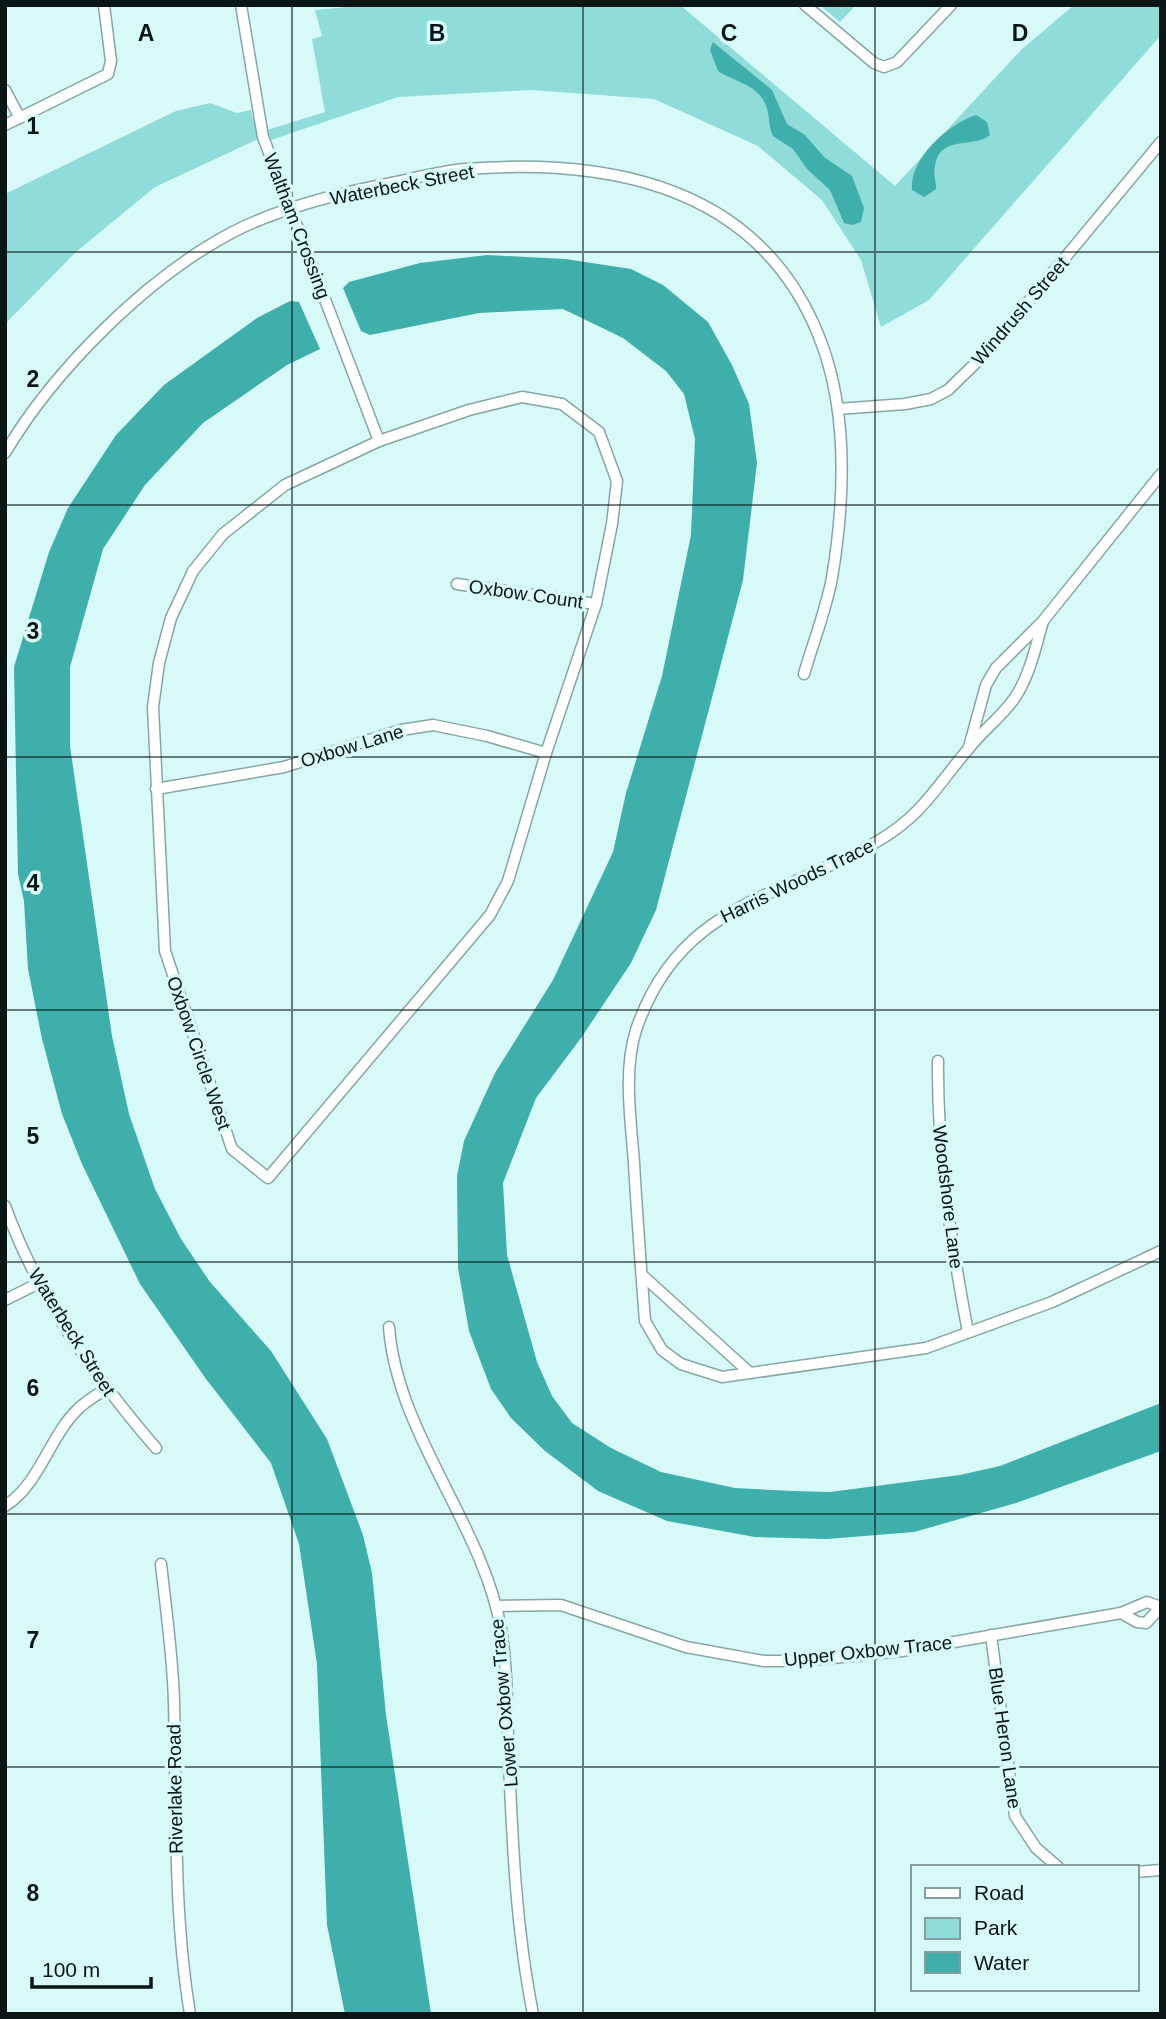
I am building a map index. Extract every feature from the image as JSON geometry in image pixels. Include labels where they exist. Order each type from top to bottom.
[{"type":"street","points":[[5,125],[108,74],[111,61],[104,5]]},
{"type":"street","name":"Waltham Crossing","points":[[241,5],[262,137],[379,441]]},
{"type":"street","points":[[805,5],[874,63],[884,67],[897,62],[951,5]]},
{"type":"street","points":[[5,90],[20,118]]},
{"type":"street","name":"Windrush Street","points":[[838,409],[905,404],[932,399],[948,390],[986,353],[1161,142]]},
{"type":"street","name":"Waterbeck Street","points":[[5,453],[48,390],[110,323],[178,268],[234,232],[292,210],[358,190],[462,169],[569,167],[620,174],[697,199],[750,238],[775,264],[804,306],[830,369],[838,409],[839,503],[831,579],[804,674]]},
{"type":"street","name":"Oxbow Circle West","points":[[522,397],[562,404],[599,432],[617,481],[612,524],[596,604],[545,753],[508,881],[490,915],[268,1178],[232,1149],[165,951],[153,707],[159,663],[171,618],[193,571],[223,534],[285,485],[379,441],[469,411],[522,397]]},
{"type":"street","name":"Harris Woods Trace","points":[[969,747],[986,685],[996,668],[1043,621],[1161,474]]},
{"type":"street","name":"Oxbow Count","points":[[457,584],[596,604]]},
{"type":"street","name":"Harris Woods Trace","points":[[1043,621],[1017,695],[969,747],[938,791],[903,824],[878,841],[721,916],[681,952],[663,976],[635,1032],[631,1062],[629,1106],[645,1321],[662,1350],[700,1372],[722,1377],[926,1348],[1052,1302],[1161,1251]]},
{"type":"street","name":"Oxbow Lane","points":[[156,789],[284,766],[401,730],[433,725],[487,736],[545,753]]},
{"type":"street","name":"Woodshore Lane","points":[[938,1061],[938,1121],[943,1187],[968,1332]]},
{"type":"street","name":"Waterbeck Street","points":[[5,1206],[39,1283],[105,1390],[156,1447]]},
{"type":"street","points":[[642,1275],[750,1373]]},
{"type":"street","points":[[5,1300],[39,1283]]},
{"type":"street","name":"Lower Oxbow Trace","points":[[389,1327],[391,1348],[418,1429],[478,1554],[496,1606],[505,1664],[520,1949],[533,2014]]},
{"type":"street","points":[[5,1506],[16,1499],[78,1409],[105,1390]]},
{"type":"street","name":"Riverlake Road","points":[[161,1564],[174,1700],[177,1870],[184,1977],[190,2014]]},
{"type":"street","name":"Upper Oxbow Trace","points":[[496,1606],[561,1605],[686,1647],[764,1661],[802,1661],[902,1651],[1121,1614],[1147,1602],[1161,1607],[1153,1619],[1146,1623],[1137,1622],[1121,1614]]},
{"type":"street","name":"Blue Heron Lane","points":[[991,1635],[1016,1816],[1036,1848],[1056,1865]]},
{"type":"street","points":[[1138,1872],[1161,1870]]},
{"type":"green space","points":[[370,5],[680,5],[895,186],[1022,49],[1074,5],[1161,5],[1161,35],[929,300],[881,327],[861,260],[822,200],[758,146],[654,99],[531,90],[398,97],[271,140],[267,130],[325,112],[312,39],[322,36],[315,10]]},
{"type":"green space","points":[[820,5],[856,5],[840,22]]},
{"type":"green space","points":[[210,103],[237,113],[251,110],[258,139],[155,187],[76,252],[5,324],[5,194],[176,111]]},
{"type":"water","points":[[713,42],[772,90],[787,124],[805,135],[824,157],[852,176],[864,208],[861,222],[852,225],[844,223],[830,190],[808,170],[793,149],[773,136],[767,107],[756,91],[718,71],[710,50]]},
{"type":"water","points":[[976,115],[987,122],[990,135],[943,150],[935,166],[936,189],[924,197],[912,190],[917,166],[932,144],[954,126]]},
{"type":"water","points":[[487,255],[565,259],[631,269],[663,285],[708,322],[732,365],[749,404],[757,463],[743,580],[656,910],[631,963],[581,1038],[536,1098],[503,1183],[507,1255],[537,1362],[552,1396],[572,1423],[611,1448],[661,1472],[735,1488],[830,1492],[960,1475],[1000,1466],[1161,1403],[1161,1451],[1016,1503],[914,1532],[827,1539],[755,1537],[667,1521],[598,1491],[545,1451],[511,1418],[491,1389],[469,1331],[458,1268],[457,1176],[464,1141],[495,1073],[553,980],[613,852],[626,793],[662,676],[691,535],[695,439],[684,394],[666,371],[623,338],[563,309],[479,313],[370,335],[361,331],[343,288],[349,282],[420,263]]},
{"type":"water","points":[[290,301],[299,302],[320,349],[287,365],[203,423],[145,485],[103,549],[70,667],[70,746],[112,1036],[129,1114],[155,1189],[181,1239],[210,1282],[271,1351],[327,1439],[363,1535],[372,1573],[386,1715],[431,2014],[345,2014],[327,1925],[317,1664],[299,1544],[271,1463],[206,1379],[140,1284],[82,1164],[62,1114],[42,1039],[28,969],[24,901],[18,874],[14,667],[49,552],[68,508],[116,435],[164,385],[257,318]]}]
